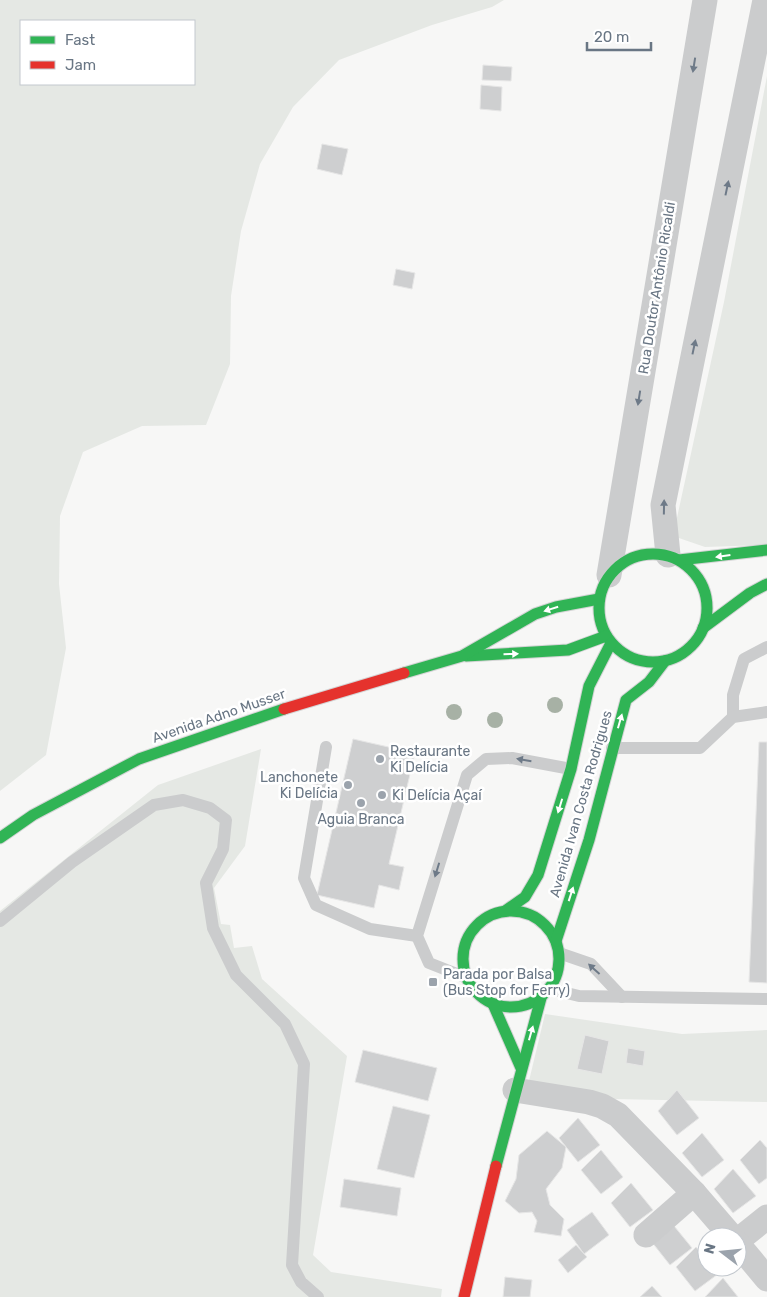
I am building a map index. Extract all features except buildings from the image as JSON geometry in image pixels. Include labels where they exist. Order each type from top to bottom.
[{"type":"main road","points":[[674,558],[692,570],[701,582],[706,597],[707,613],[703,628],[697,640],[688,650],[664,661],[650,663],[635,660],[622,653],[608,639],[599,618],[599,599],[609,575],[618,566],[642,554],[674,558],[767,550]]},
{"type":"main road","points":[[703,628],[750,593],[767,584]]},
{"type":"main road","name":"Avenida Adno Musser","points":[[0,838],[33,815],[140,759],[261,716],[462,656],[535,614],[556,607],[599,599]]},
{"type":"main road","name":"Avenida Adno Musser","points":[[462,656],[568,650],[608,639]]},
{"type":"main road","name":"Avenida Ivan Costa Rodrigues","points":[[505,911],[525,897],[538,875],[571,769],[589,686],[608,639]]},
{"type":"main road","name":"Avenida Ivan Costa Rodrigues","points":[[558,947],[626,700],[649,682],[664,661]]},
{"type":"main road","points":[[505,911],[518,911],[530,914],[550,930],[558,947],[556,978],[545,993],[530,1004],[518,1008],[505,1008],[493,1004],[482,998],[467,978],[463,953],[473,930],[482,921],[505,911]]},
{"type":"main road","points":[[464,1297],[518,1079],[545,993]]},
{"type":"main road","points":[[493,1004],[518,1079]]},
{"type":"street","name":"Rua Doutor Antônio Ricaldi","points":[[609,575],[705,0]]},
{"type":"street","points":[[674,558],[663,505],[765,0]]},
{"type":"street","points":[[518,1079],[589,1102],[618,1115],[694,1193],[723,1227]]},
{"type":"street","points":[[646,1235],[694,1193]]},
{"type":"street","points":[[747,1233],[767,1216]]},
{"type":"street","points":[[747,1254],[767,1279]]},
{"type":"lane","points":[[750,593],[767,591]]},
{"type":"lane","points":[[733,717],[733,695],[744,659],[767,646]]},
{"type":"lane","points":[[612,748],[700,748],[733,717],[767,712]]},
{"type":"lane","points":[[326,748],[304,878],[316,905],[370,929],[417,936]]},
{"type":"lane","points":[[467,978],[429,963],[417,936],[467,775],[486,759],[512,758],[571,769]]},
{"type":"lane","points":[[0,921],[72,862],[154,805],[183,800],[210,808],[226,820],[223,848],[206,883],[212,928],[236,975],[285,1024],[304,1064],[292,1265],[301,1282],[318,1297]]},
{"type":"lane","points":[[558,947],[591,964],[622,997]]},
{"type":"lane","points":[[545,993],[579,996],[767,999]]},
{"type":"shaded area","points":[[0,0],[504,0],[492,7],[432,25],[339,60],[293,107],[260,164],[241,231],[231,296],[230,364],[206,425],[142,426],[83,452],[60,516],[59,584],[66,648],[46,755],[0,791]]},
{"type":"shaded area","points":[[767,76],[767,545],[705,547],[673,536],[724,302]]},
{"type":"shaded area","points":[[261,749],[245,846],[214,888],[221,924],[230,925],[234,948],[252,946],[262,979],[347,1056],[313,1255],[331,1272],[442,1289],[441,1297],[0,1297],[0,911],[158,785]]},
{"type":"shaded area","points":[[545,1014],[682,1034],[767,1030],[767,1102],[612,1099],[529,1081]]},
{"type":"traffic: fast","points":[[679,560],[767,550]]},
{"type":"traffic: fast","points":[[653,554],[674,558],[691,570],[703,587],[707,608],[703,629],[691,646],[674,658],[653,662],[632,658],[615,646],[603,629],[599,608],[603,587],[615,570],[632,558],[653,554]]},
{"type":"traffic: fast","points":[[703,628],[750,593],[767,584]]},
{"type":"traffic: fast","points":[[404,673],[462,656],[535,614],[556,607],[599,599]]},
{"type":"traffic: fast","points":[[466,656],[568,650],[606,636]]},
{"type":"traffic: fast","points":[[505,911],[525,897],[538,875],[571,769],[589,686],[611,643]]},
{"type":"traffic: fast","points":[[556,941],[589,840],[626,700],[649,682],[665,661]]},
{"type":"traffic: fast","points":[[0,838],[33,815],[139,759],[284,709]]},
{"type":"traffic: fast","points":[[511,911],[529,914],[545,925],[556,941],[559,959],[556,977],[545,993],[529,1004],[511,1007],[493,1004],[477,993],[466,977],[463,959],[466,941],[477,925],[493,914],[511,911]]},
{"type":"traffic: fast","points":[[496,1166],[541,998]]},
{"type":"traffic: fast","points":[[493,1004],[521,1068]]},
{"type":"traffic: jam","points":[[284,709],[404,673]]},
{"type":"traffic: jam","points":[[464,1297],[496,1166]]},
{"type":"place","name":"Restaurante Ki Delícia","points":[[380,759]]},
{"type":"place","name":"Lanchonete Ki Delícia","points":[[348,785]]},
{"type":"place","name":"Ki Delícia Açaí","points":[[382,795]]},
{"type":"place","name":"Aguia Branca","points":[[361,803]]},
{"type":"place","name":"Parada por Balsa (Bus Stop for Ferry)","points":[[433,982]]}]
